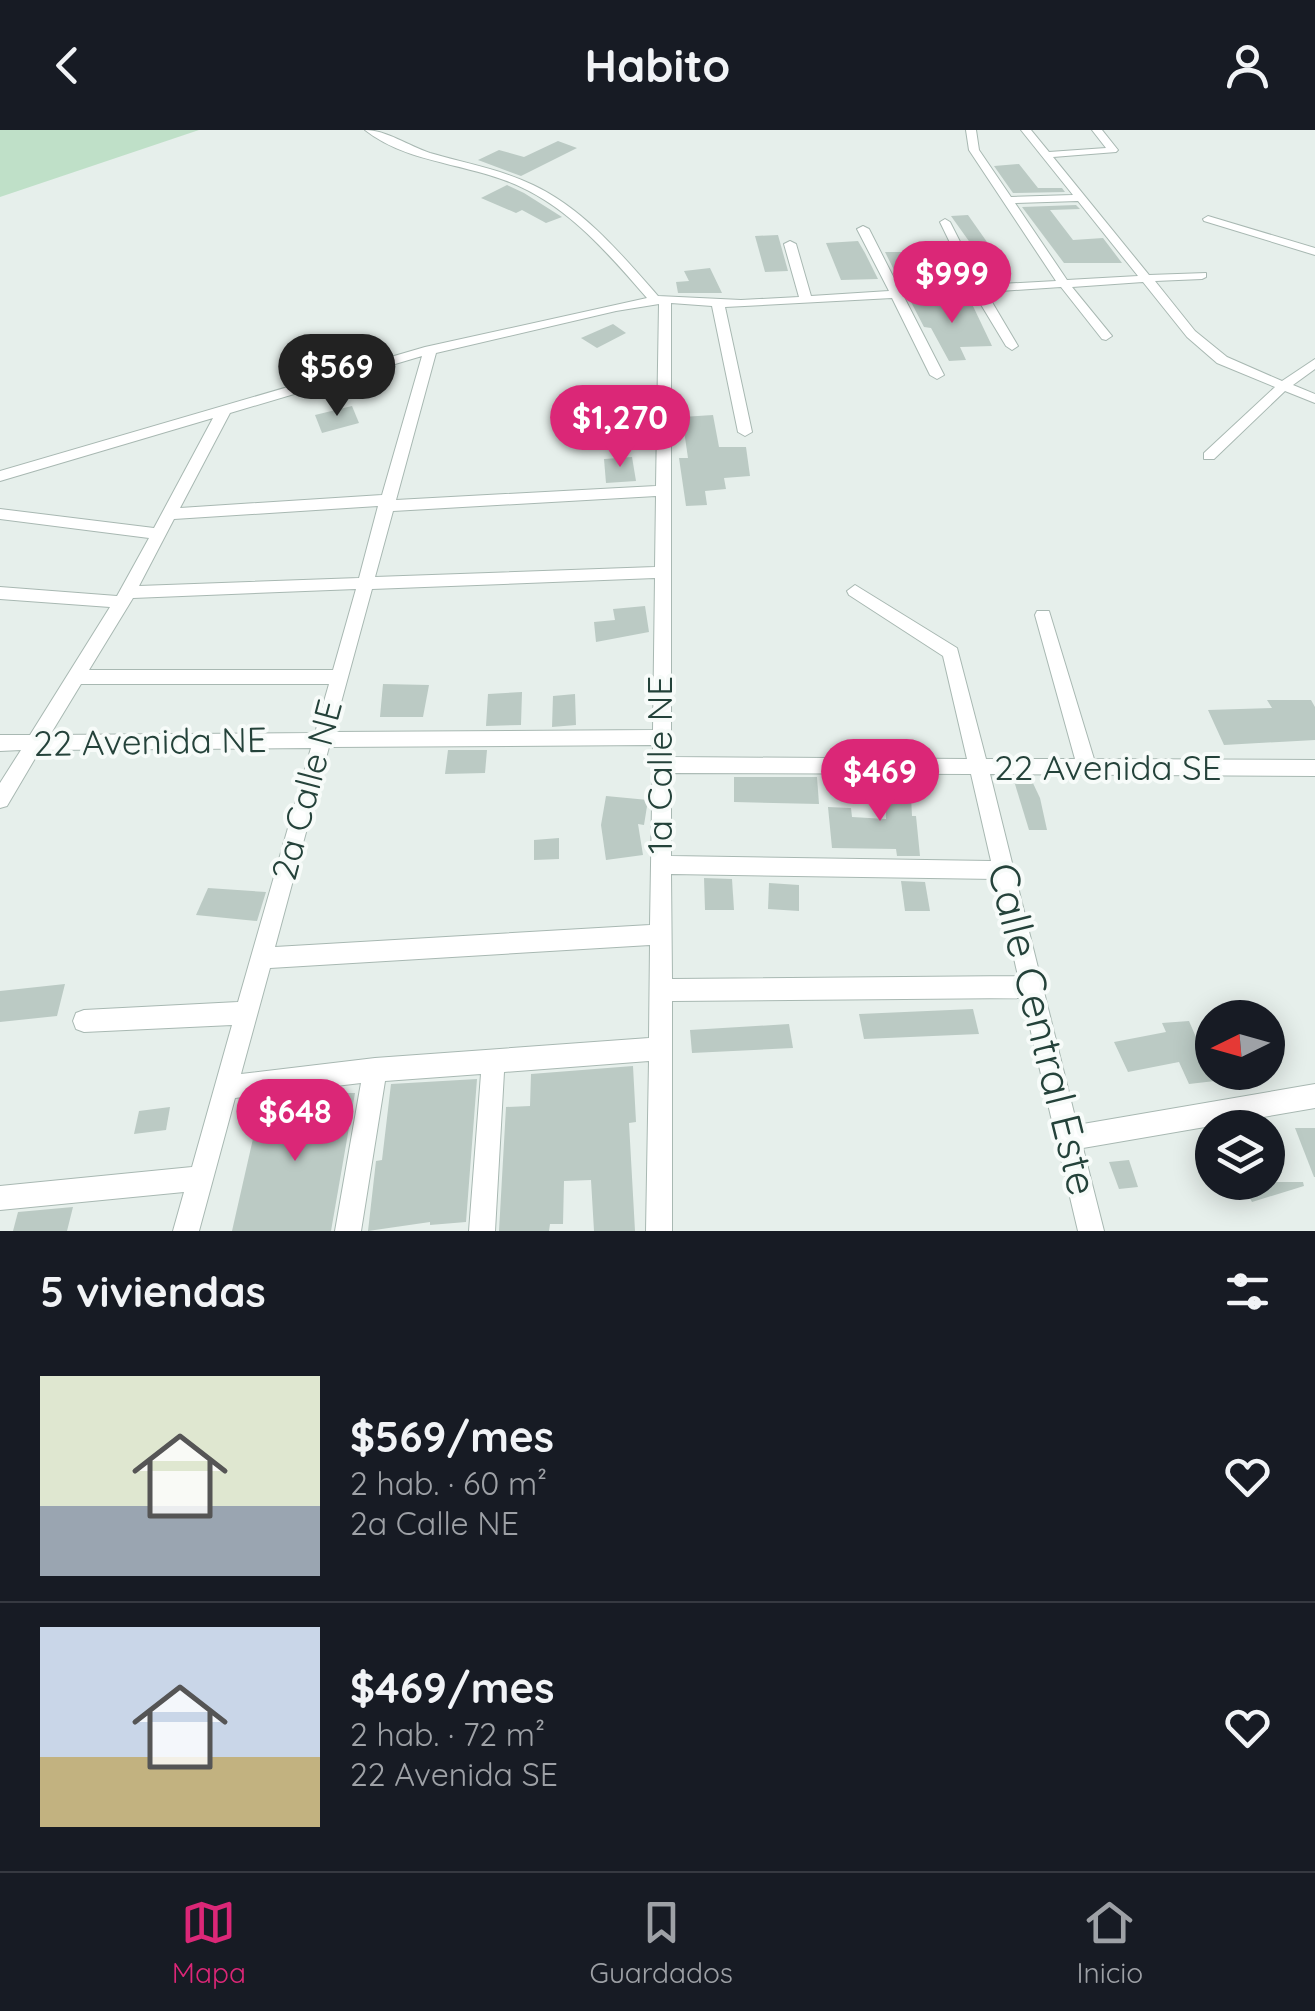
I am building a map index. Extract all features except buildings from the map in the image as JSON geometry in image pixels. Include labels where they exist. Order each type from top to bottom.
[{"type":"street","points":[[370,130],[390,143],[511,178],[561,202],[660,299]]},
{"type":"street","points":[[971,130],[974,150],[1064,284],[1106,336]]},
{"type":"street","points":[[1026,130],[1191,334],[1222,360],[1315,399]]},
{"type":"street","points":[[1044,156],[1113,150],[1114,146],[1097,130]]},
{"type":"street","points":[[1008,200],[1078,198]]},
{"type":"street","points":[[1208,219],[1315,252]]},
{"type":"street","points":[[946,222],[978,289],[1012,346]]},
{"type":"street","points":[[863,230],[937,375]]},
{"type":"street","points":[[790,244],[806,300]]},
{"type":"street","points":[[0,476],[430,350],[660,299],[718,304],[1202,275]]},
{"type":"street","name":"1a Calle NE","points":[[659,1231],[660,299]]},
{"type":"street","points":[[718,304],[745,432]]},
{"type":"street","name":"2a Calle NE","points":[[186,1231],[430,350]]},
{"type":"street","points":[[1209,456],[1282,387],[1315,363]]},
{"type":"street","points":[[0,800],[125,597],[224,411]]},
{"type":"street","points":[[172,514],[662,491]]},
{"type":"street","points":[[0,514],[161,534]]},
{"type":"street","points":[[0,592],[125,597],[661,572]]},
{"type":"street","name":"Calle Central Este","points":[[856,592],[951,653],[1092,1231]]},
{"type":"street","points":[[1043,615],[1087,768]]},
{"type":"street","points":[[77,677],[339,677]]},
{"type":"street","name":"22 Avenida NE","points":[[0,743],[661,737]]},
{"type":"street","name":"22 Avenida SE","points":[[660,765],[1315,768]]},
{"type":"street","points":[[660,865],[1004,870]]},
{"type":"street","points":[[262,958],[660,934]]},
{"type":"street","points":[[660,990],[1034,988]]},
{"type":"street","points":[[84,1021],[246,1013]]},
{"type":"street","points":[[226,1087],[375,1070],[660,1049]]},
{"type":"street","points":[[482,1231],[493,1062]]},
{"type":"street","points":[[348,1231],[375,1070]]},
{"type":"street","points":[[1069,1138],[1315,1096]]},
{"type":"street","points":[[0,1198],[201,1178]]},
{"type":"green space","points":[[0,130],[199,130],[0,197]]}]
